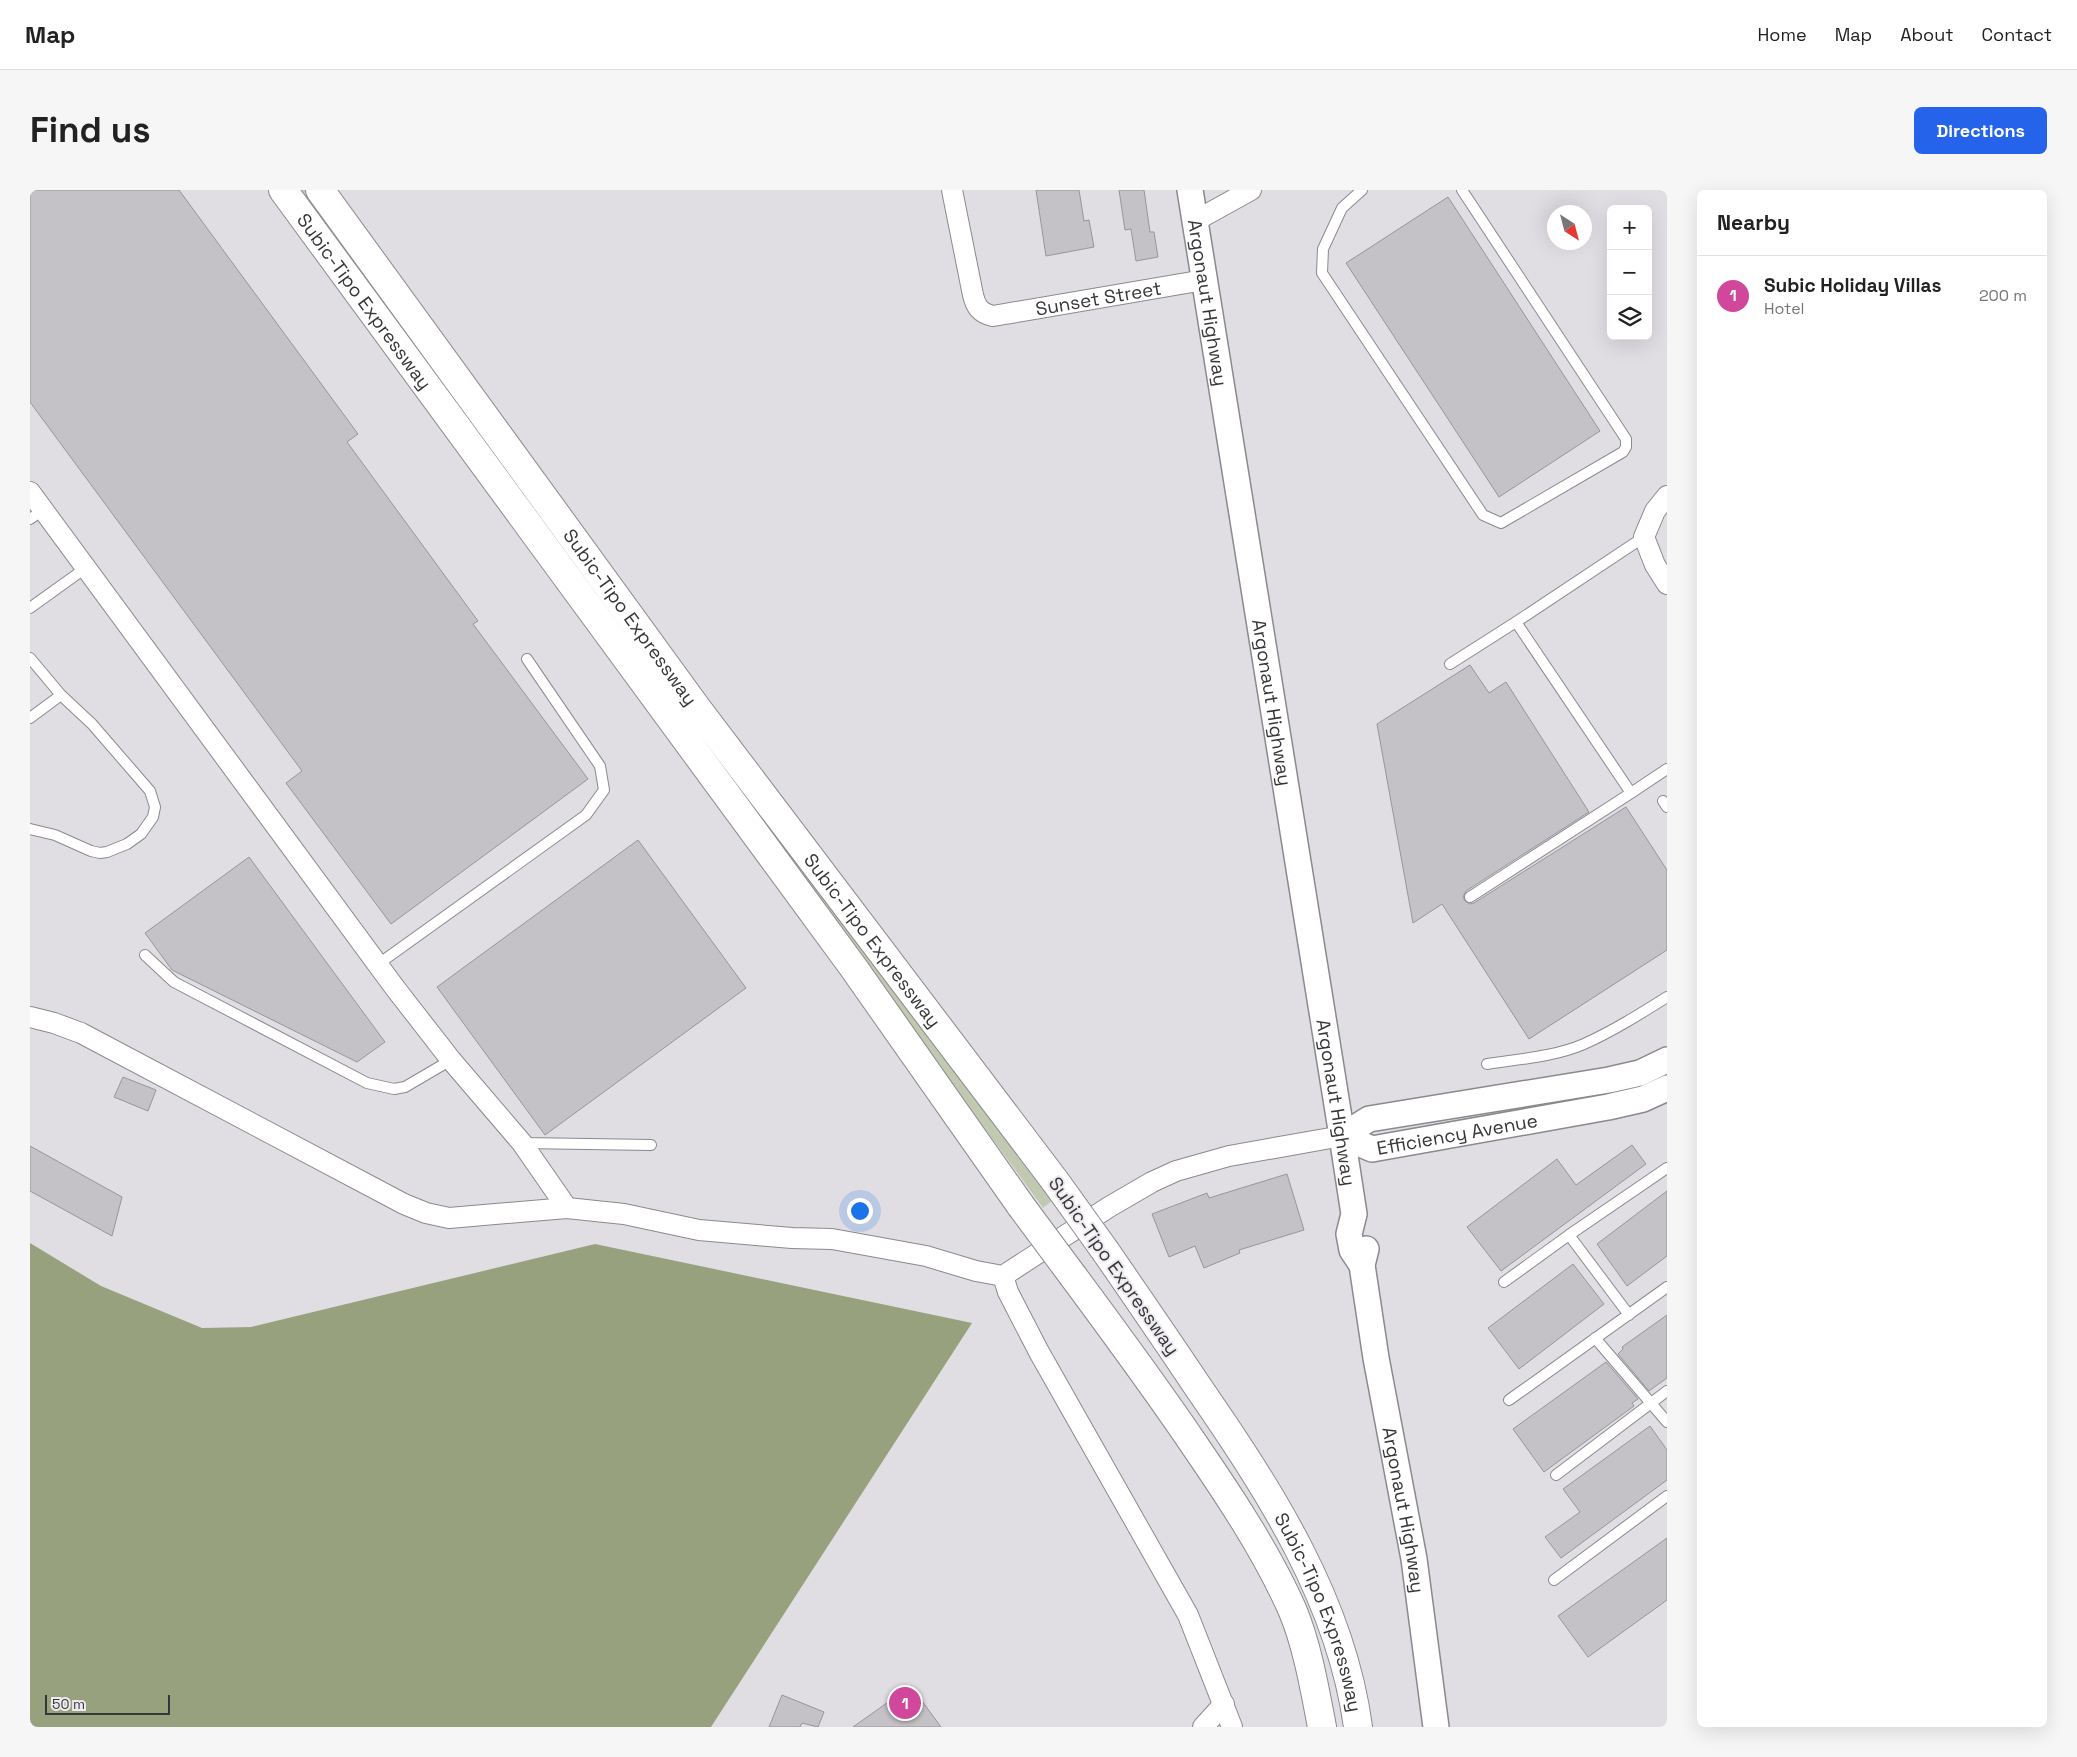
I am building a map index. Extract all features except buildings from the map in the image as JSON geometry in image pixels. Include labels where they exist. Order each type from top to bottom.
[{"type":"highway","name":"Subic-Tipo Expressway","points":[[283,190],[853,967],[1021,1206],[1147,1376],[1222,1485],[1264,1555],[1292,1610],[1304,1647],[1322,1727]]},
{"type":"highway","name":"Subic-Tipo Expressway","points":[[320,190],[696,707],[1055,1181],[1227,1428],[1269,1493],[1295,1540],[1323,1602],[1337,1641],[1355,1704],[1358,1727]]},
{"type":"street","name":"Sunset Street","points":[[952,190],[976,306],[985,314],[993,316],[1204,280]]},
{"type":"street","name":"Argonaut Highway","points":[[1190,190],[1354,1214],[1364,1231],[1367,1247],[1362,1265],[1376,1358],[1414,1559],[1436,1727]]},
{"type":"street","points":[[1196,221],[1250,190]]},
{"type":"street","points":[[30,492],[37,514],[86,567],[377,964],[451,1060],[522,1142],[567,1208]]},
{"type":"street","points":[[1667,496],[1655,511],[1644,537],[1655,565],[1667,584]]},
{"type":"street","points":[[30,1017],[81,1033],[404,1204],[426,1213],[449,1218],[567,1208],[624,1214],[699,1230],[832,1239],[863,1243],[926,1256],[976,1271],[1003,1276],[1109,1207],[1152,1182],[1176,1171],[1229,1156],[1342,1136]]},
{"type":"street","name":"Efficiency Avenue","points":[[1342,1136],[1369,1119],[1609,1080],[1640,1072],[1667,1060]]},
{"type":"street","name":"Efficiency Avenue","points":[[1342,1136],[1372,1149],[1608,1107],[1643,1099],[1667,1088]]},
{"type":"street","points":[[1003,1276],[1008,1292],[1039,1352],[1184,1607],[1232,1727]]},
{"type":"street","points":[[1203,1727],[1224,1704]]},
{"type":"lane","points":[[1362,190],[1342,208],[1323,248],[1322,273],[1483,515],[1501,523],[1622,452],[1626,447],[1626,439],[1462,190]]},
{"type":"lane","points":[[1450,664],[1644,537]]},
{"type":"lane","points":[[31,605],[86,567]]},
{"type":"lane","points":[[1516,622],[1631,793]]},
{"type":"lane","points":[[30,658],[61,695],[92,724],[150,791],[155,807],[152,817],[140,834],[127,844],[100,853],[55,835],[30,828]]},
{"type":"lane","points":[[377,964],[586,815],[604,790],[600,766],[527,659]]},
{"type":"lane","points":[[30,718],[61,695]]},
{"type":"lane","points":[[1470,897],[1667,769]]},
{"type":"lane","points":[[145,955],[174,982],[367,1083],[394,1089],[405,1087],[451,1060]]},
{"type":"lane","points":[[1487,1064],[1545,1056],[1582,1045],[1637,1016],[1667,997]]},
{"type":"lane","points":[[522,1142],[651,1144]]},
{"type":"lane","points":[[1504,1282],[1667,1168]]},
{"type":"lane","points":[[1569,1235],[1629,1315]]},
{"type":"lane","points":[[1509,1400],[1667,1287]]},
{"type":"lane","points":[[1595,1338],[1667,1422]]},
{"type":"lane","points":[[1556,1475],[1667,1391]]},
{"type":"lane","points":[[1554,1580],[1667,1496]]},
{"type":"green space","points":[[298,190],[309,190],[1053,1200],[1043,1208]]},
{"type":"green space","points":[[30,1243],[101,1286],[202,1328],[251,1327],[595,1244],[972,1323],[711,1727],[30,1727]]},
{"type":"place","name":"Subic Holiday Villas","points":[[905,1703]]}]
